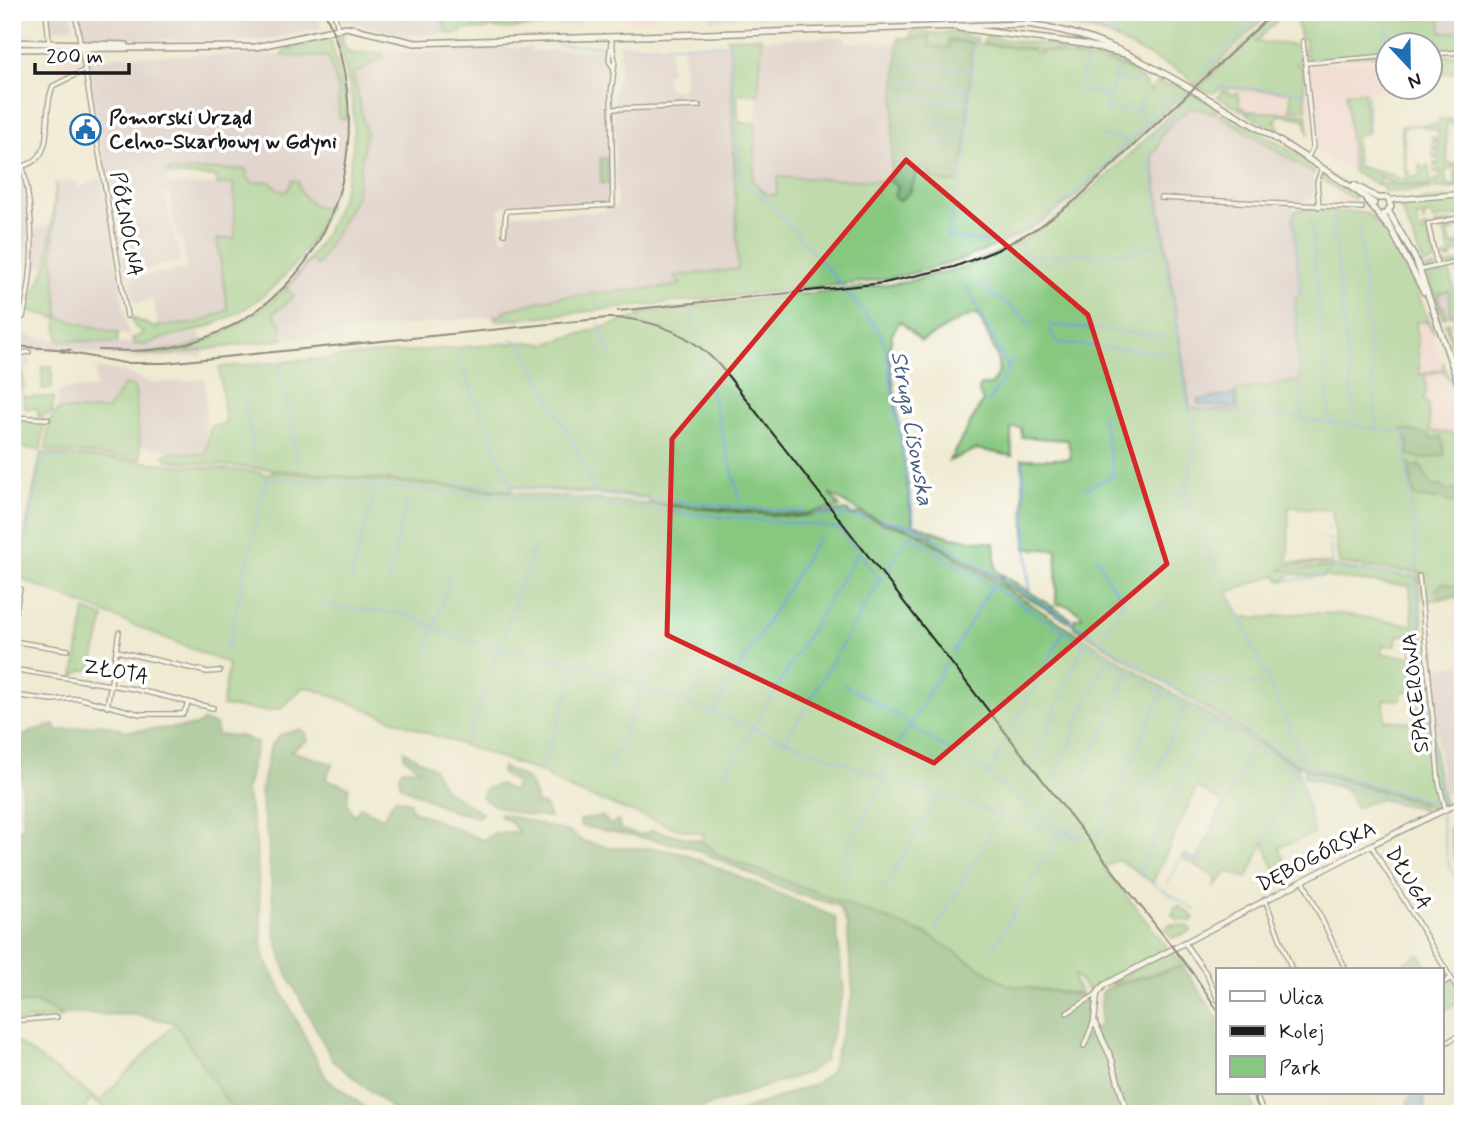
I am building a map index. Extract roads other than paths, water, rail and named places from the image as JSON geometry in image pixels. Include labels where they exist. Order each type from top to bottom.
[{"type":"main road","points":[[1027,24],[1030,37]]},
{"type":"main road","points":[[13,42],[256,47],[338,28],[352,28],[415,43],[612,39],[942,26],[1048,26],[1130,55],[1308,157],[1376,200]]},
{"type":"main road","points":[[1042,38],[1048,26]]},
{"type":"main road","points":[[981,27],[1030,37],[1100,44]]},
{"type":"main road","points":[[40,41],[41,50]]},
{"type":"main road","points":[[13,49],[82,50],[129,46]]},
{"type":"main road","points":[[1346,181],[1365,196],[1376,200],[1385,197],[1391,203],[1386,213],[1392,232]]},
{"type":"main road","points":[[1365,196],[1417,270]]},
{"type":"main road","points":[[1376,200],[1377,212],[1386,213]]},
{"type":"main road","points":[[1386,213],[1417,270],[1463,397]]},
{"type":"street","points":[[46,12],[49,41]]},
{"type":"street","name":"PÓŁNOCNA","points":[[75,12],[127,316]]},
{"type":"street","points":[[334,12],[338,28]]},
{"type":"street","points":[[12,25],[13,42]]},
{"type":"street","points":[[504,233],[506,211],[613,205],[611,109],[615,48],[612,39]]},
{"type":"street","points":[[1303,41],[1313,147],[1308,157]]},
{"type":"street","points":[[13,49],[17,74]]},
{"type":"street","points":[[1444,53],[1463,52]]},
{"type":"street","points":[[1305,63],[1374,57]]},
{"type":"street","points":[[12,168],[23,167],[37,160],[44,149],[52,86],[85,70]]},
{"type":"street","points":[[611,109],[699,106]]},
{"type":"street","points":[[1320,206],[1317,182],[1323,166]]},
{"type":"street","points":[[12,314],[23,317],[28,296],[32,216],[23,167]]},
{"type":"street","points":[[1391,203],[1402,199],[1463,194]]},
{"type":"street","points":[[1161,198],[1362,208]]},
{"type":"street","points":[[1437,265],[1428,223],[1463,217]]},
{"type":"street","points":[[1417,270],[1463,260]]},
{"type":"street","points":[[12,355],[29,352]]},
{"type":"street","points":[[12,418],[48,419]]},
{"type":"street","name":"SPACEROWA","points":[[1419,576],[1439,783],[1445,807]]},
{"type":"street","points":[[12,629],[15,601],[20,589]]},
{"type":"street","points":[[107,707],[119,632]]},
{"type":"street","points":[[12,642],[68,650]]},
{"type":"street","points":[[117,651],[207,672],[220,671]]},
{"type":"street","name":"ZŁOTA","points":[[12,668],[111,685],[213,708]]},
{"type":"street","points":[[12,695],[52,700],[82,698],[107,707],[140,713],[177,715],[185,712],[188,704]]},
{"type":"street","name":"DĘBOGÓRSKA","points":[[1097,994],[1110,980],[1445,807],[1463,801]]},
{"type":"street","name":"DŁUGA","points":[[1371,845],[1463,999]]},
{"type":"street","points":[[1303,880],[1345,968]]},
{"type":"street","points":[[1265,900],[1291,968]]},
{"type":"street","points":[[1184,942],[1206,973],[1216,996]]},
{"type":"street","points":[[1444,983],[1451,978]]},
{"type":"street","points":[[1067,1013],[1097,994]]},
{"type":"street","points":[[1084,1046],[1094,1021],[1097,994]]},
{"type":"street","points":[[12,1021],[57,1017]]},
{"type":"street","points":[[1094,1021],[1112,1060],[1128,1114]]},
{"type":"street","points":[[1444,1044],[1463,1033]]},
{"type":"street","points":[[1255,1094],[1264,1114]]},
{"type":"water","points":[[1235,394],[1237,408],[1198,404],[1197,400]]},
{"type":"water","points":[[1416,1095],[1422,1098],[1425,1104],[1422,1110],[1416,1113],[1410,1110],[1407,1104],[1410,1098]]},
{"type":"waterway","points":[[1199,74],[1264,12]]},
{"type":"waterway","points":[[1062,13],[1088,21]]},
{"type":"waterway","points":[[1096,14],[1094,26],[1119,38]]},
{"type":"waterway","points":[[1386,19],[1387,32]]},
{"type":"waterway","points":[[974,39],[967,151],[947,237],[995,241],[1020,233],[1054,211],[1129,140]]},
{"type":"waterway","name":"Struga Cisowska","points":[[619,46],[730,44],[740,181],[769,202],[842,286]]},
{"type":"waterway","name":"Struga Cisowska","points":[[558,45],[604,46]]},
{"type":"waterway","points":[[1314,60],[1346,57]]},
{"type":"waterway","points":[[1086,60],[1079,90],[1110,96]]},
{"type":"waterway","points":[[907,64],[972,69]]},
{"type":"waterway","points":[[1118,66],[1106,110],[1139,110]]},
{"type":"waterway","points":[[1114,79],[1137,82]]},
{"type":"waterway","points":[[900,81],[971,89]]},
{"type":"waterway","points":[[1215,86],[1304,92]]},
{"type":"waterway","points":[[1101,136],[1129,140],[1145,125],[1140,110],[1142,93]]},
{"type":"waterway","points":[[1146,127],[1176,93]]},
{"type":"waterway","points":[[1367,93],[1369,132]]},
{"type":"waterway","points":[[900,98],[969,102]]},
{"type":"waterway","points":[[1155,136],[1194,102]]},
{"type":"waterway","points":[[934,124],[967,126]]},
{"type":"waterway","points":[[1154,135],[1148,145],[1156,196]]},
{"type":"waterway","points":[[933,140],[967,141]]},
{"type":"waterway","points":[[1352,146],[1353,152]]},
{"type":"waterway","points":[[1351,168],[1353,162]]},
{"type":"waterway","points":[[1157,202],[1189,412],[1197,432],[1188,487],[1192,515]]},
{"type":"waterway","points":[[1332,212],[1349,373]]},
{"type":"waterway","points":[[1189,409],[1302,418],[1294,297],[1300,293],[1294,214]]},
{"type":"waterway","points":[[1311,219],[1325,374]]},
{"type":"waterway","points":[[1359,225],[1371,369]]},
{"type":"waterway","points":[[1020,243],[1026,257],[1126,252],[1158,244]]},
{"type":"waterway","points":[[967,286],[1008,368]]},
{"type":"waterway","points":[[980,286],[1013,308],[1031,326]]},
{"type":"waterway","name":"Struga Cisowska","points":[[844,289],[879,331],[885,344],[915,527],[930,535]]},
{"type":"waterway","points":[[597,301],[598,311]]},
{"type":"waterway","points":[[508,314],[509,320]]},
{"type":"waterway","points":[[692,314],[698,336]]},
{"type":"waterway","points":[[599,324],[611,358]]},
{"type":"waterway","points":[[1051,325],[1164,336]]},
{"type":"waterway","points":[[1049,329],[1058,343],[1169,353]]},
{"type":"waterway","points":[[511,339],[522,343],[598,494]]},
{"type":"waterway","points":[[701,353],[740,501]]},
{"type":"waterway","points":[[459,359],[512,487]]},
{"type":"waterway","points":[[988,403],[1014,359]]},
{"type":"waterway","points":[[279,364],[298,464]]},
{"type":"waterway","points":[[1372,374],[1377,428]]},
{"type":"waterway","points":[[1350,376],[1355,426],[1404,432],[1412,519]]},
{"type":"waterway","points":[[1326,379],[1330,423],[1354,426]]},
{"type":"waterway","points":[[243,395],[255,459]]},
{"type":"waterway","points":[[1086,489],[1114,475],[1102,415]]},
{"type":"waterway","points":[[1300,419],[1329,423]]},
{"type":"waterway","points":[[19,575],[43,457],[71,459]]},
{"type":"waterway","points":[[1023,462],[1025,497]]},
{"type":"waterway","points":[[270,478],[515,498]]},
{"type":"waterway","points":[[227,651],[266,479]]},
{"type":"waterway","points":[[457,483],[803,512]]},
{"type":"waterway","points":[[1187,484],[1178,495],[1188,501],[1189,514]]},
{"type":"waterway","points":[[350,582],[375,489]]},
{"type":"waterway","points":[[517,498],[825,526]]},
{"type":"waterway","points":[[1025,502],[1029,590]]},
{"type":"waterway","points":[[387,584],[406,503]]},
{"type":"waterway","points":[[817,514],[834,515]]},
{"type":"waterway","points":[[838,515],[851,516]]},
{"type":"waterway","points":[[854,517],[867,518]]},
{"type":"waterway","points":[[1189,517],[1189,522]]},
{"type":"waterway","points":[[880,519],[913,526]]},
{"type":"waterway","points":[[1192,519],[1228,590],[1305,764]]},
{"type":"waterway","points":[[1413,522],[1417,569]]},
{"type":"waterway","points":[[828,527],[841,530],[880,580]]},
{"type":"waterway","points":[[712,713],[820,535]]},
{"type":"waterway","points":[[886,572],[909,535],[1129,671]]},
{"type":"waterway","name":"Struga Cisowska","points":[[932,536],[999,578]]},
{"type":"waterway","points":[[1324,539],[1330,539],[1332,564]]},
{"type":"waterway","points":[[467,739],[534,548]]},
{"type":"waterway","points":[[723,777],[856,555]]},
{"type":"waterway","points":[[1097,556],[1110,583],[1124,599],[1104,636]]},
{"type":"waterway","points":[[1282,582],[1322,576],[1334,568]]},
{"type":"waterway","points":[[1339,569],[1415,576]]},
{"type":"waterway","points":[[435,627],[451,571]]},
{"type":"waterway","points":[[1415,576],[1421,651]]},
{"type":"waterway","points":[[785,742],[882,577]]},
{"type":"waterway","name":"Struga Cisowska","points":[[1001,579],[1072,622]]},
{"type":"waterway","points":[[953,652],[991,587]]},
{"type":"waterway","points":[[320,605],[408,615],[459,639],[579,663],[880,776],[1073,837],[1083,836]]},
{"type":"waterway","points":[[1152,608],[1162,605]]},
{"type":"waterway","name":"Struga Cisowska","points":[[1075,624],[1149,673],[1295,761]]},
{"type":"waterway","points":[[426,650],[434,628]]},
{"type":"waterway","points":[[1011,732],[1064,631]]},
{"type":"waterway","points":[[644,688],[662,634]]},
{"type":"waterway","points":[[1035,758],[1084,643]]},
{"type":"waterway","points":[[1421,654],[1440,808]]},
{"type":"waterway","points":[[1053,780],[1106,659]]},
{"type":"waterway","points":[[881,775],[946,663]]},
{"type":"waterway","points":[[543,767],[578,665]]},
{"type":"waterway","points":[[1072,800],[1129,671],[1143,680]]},
{"type":"waterway","points":[[689,703],[705,673]]},
{"type":"waterway","points":[[1195,681],[1214,677]]},
{"type":"waterway","points":[[1224,682],[1234,681]]},
{"type":"waterway","points":[[1246,684],[1261,682]]},
{"type":"waterway","points":[[1147,683],[1199,716]]},
{"type":"waterway","points":[[843,684],[909,722]]},
{"type":"waterway","points":[[1196,688],[1220,684]]},
{"type":"waterway","points":[[610,769],[641,688]]},
{"type":"waterway","points":[[1092,835],[1099,835],[1162,693]]},
{"type":"waterway","points":[[1133,824],[1184,707]]},
{"type":"waterway","points":[[1195,910],[1138,874],[1206,721],[1203,719]]},
{"type":"waterway","points":[[1207,721],[1221,728]]},
{"type":"waterway","points":[[909,725],[988,774],[1040,816],[1079,837]]},
{"type":"waterway","points":[[1224,730],[1250,746]]},
{"type":"waterway","points":[[988,774],[1007,739]]},
{"type":"waterway","points":[[1168,883],[1182,855],[1199,862],[1251,747],[1274,759]]},
{"type":"waterway","points":[[1276,761],[1300,773]]},
{"type":"waterway","name":"Struga Cisowska","points":[[1301,763],[1438,804]]},
{"type":"waterway","points":[[1264,840],[1296,772]]},
{"type":"waterway","points":[[1299,773],[1314,831]]},
{"type":"waterway","points":[[1305,774],[1404,804]]},
{"type":"waterway","points":[[845,886],[849,843],[886,778]]},
{"type":"waterway","points":[[883,891],[938,796]]},
{"type":"waterway","name":"Struga Cisowska","points":[[1441,814],[1448,863],[1463,891]]},
{"type":"waterway","points":[[936,929],[1000,816]]},
{"type":"waterway","points":[[992,951],[1059,834]]},
{"type":"railway","points":[[99,350],[164,349],[227,328],[271,299],[305,262],[330,218],[345,169],[349,117],[342,64],[325,12]]},
{"type":"railway","points":[[618,311],[884,283],[954,267],[997,250],[1039,227],[1077,199],[1274,12]]},
{"type":"railway","points":[[60,351],[124,363],[165,363],[608,318],[642,321],[673,331],[701,348],[725,372],[1195,976],[1216,1008]]},
{"type":"railway","points":[[12,346],[71,350]]},
{"type":"railway","points":[[1252,1094],[1261,1114]]},
{"type":"place","name":"Pomorski Urząd Celno-Skarbowy w Gdyni","points":[[86,129]]}]
